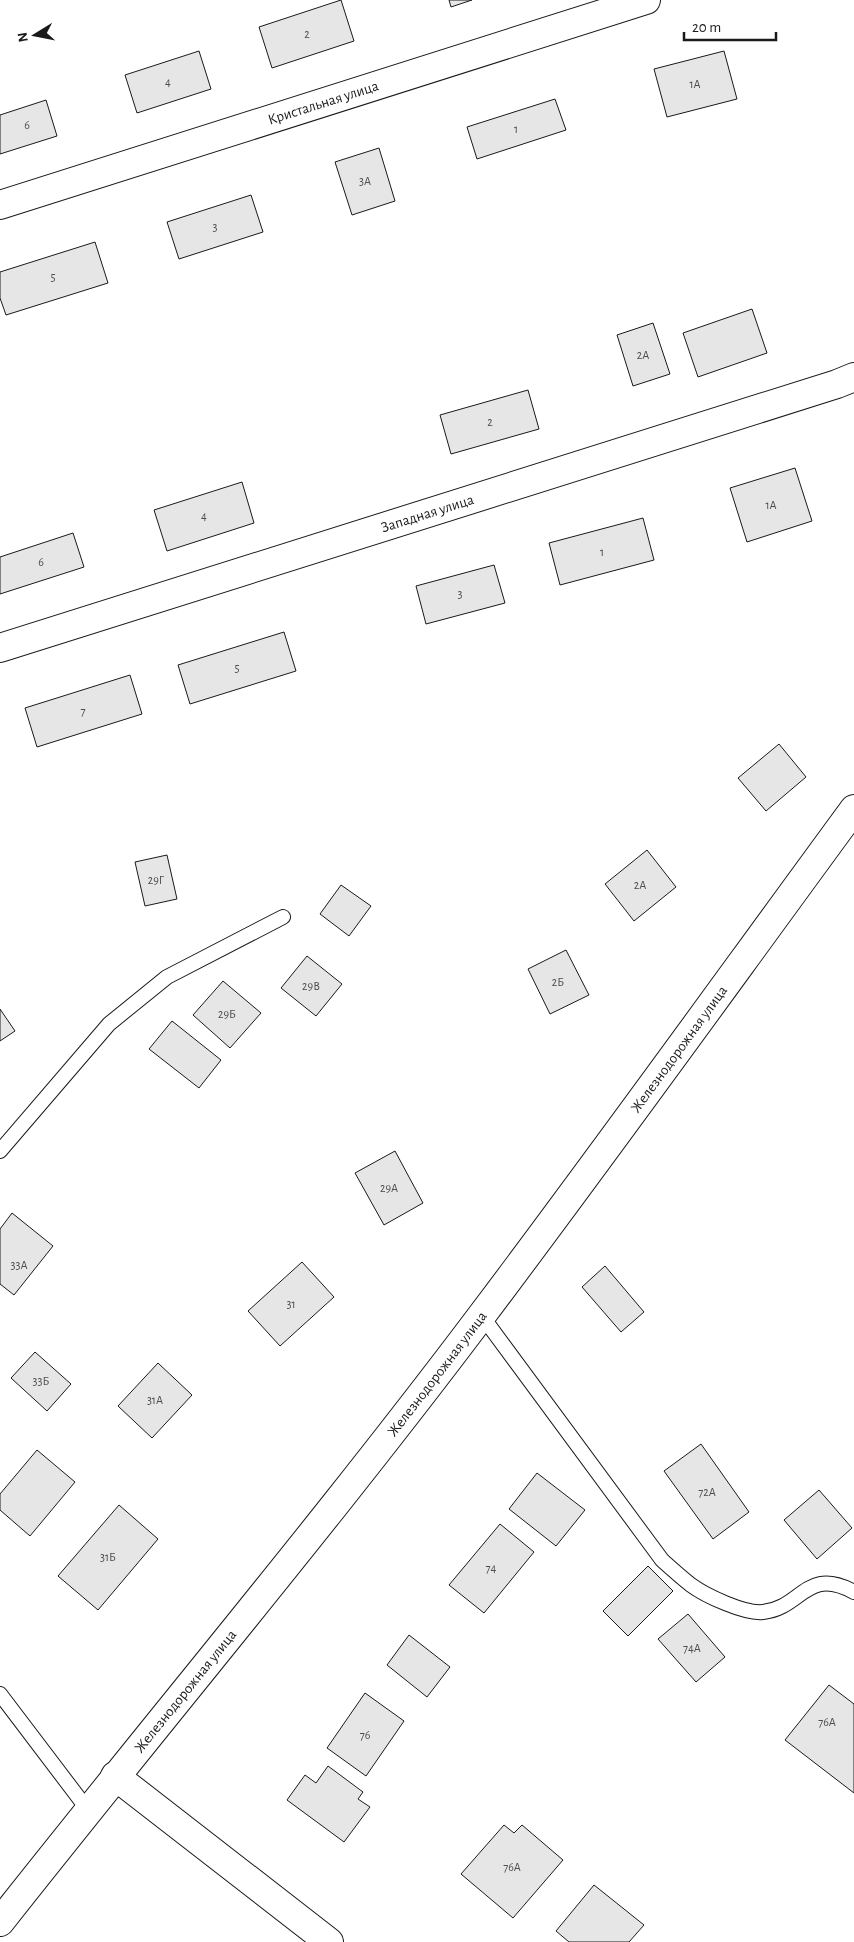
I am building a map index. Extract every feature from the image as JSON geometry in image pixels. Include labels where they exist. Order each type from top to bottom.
[{"type":"street","name":"Кристальная улица","points":[[0,204],[646,0]]},
{"type":"street","name":"Западная улица","points":[[0,648],[837,384],[854,377]]},
{"type":"street","name":"Железнодорожная улица","points":[[0,1922],[115,1776],[300,1550],[482,1316],[854,809]]},
{"type":"street","points":[[115,1776],[329,1942]]},
{"type":"lane","points":[[0,1151],[108,1024],[167,977],[282,917]]},
{"type":"lane","points":[[482,1316],[662,1560],[693,1586],[739,1609],[762,1612],[779,1607],[816,1584],[834,1583],[854,1592]]},
{"type":"lane","points":[[0,1694],[88,1810]]},
{"type":"building","points":[[341,0],[354,41],[272,68],[259,27]]},
{"type":"building","points":[[449,0],[472,0],[451,7]]},
{"type":"building","points":[[199,51],[211,89],[137,113],[125,75]]},
{"type":"building","points":[[724,51],[737,99],[667,117],[654,69]]},
{"type":"building","points":[[555,99],[566,130],[477,159],[467,127]]},
{"type":"building","points":[[46,100],[57,136],[0,154],[0,115]]},
{"type":"building","points":[[379,148],[395,201],[352,215],[335,162]]},
{"type":"building","points":[[251,195],[263,232],[179,259],[167,222]]},
{"type":"building","points":[[95,242],[108,283],[6,315],[0,298],[0,272]]},
{"type":"building","points":[[752,309],[767,353],[698,377],[683,333]]},
{"type":"building","points":[[653,323],[670,374],[633,386],[617,335]]},
{"type":"building","points":[[528,390],[539,429],[451,454],[440,415]]},
{"type":"building","points":[[795,468],[812,521],[747,542],[730,488]]},
{"type":"building","points":[[242,482],[254,523],[167,551],[154,510]]},
{"type":"building","points":[[643,518],[654,560],[560,585],[549,543]]},
{"type":"building","points":[[73,533],[84,567],[0,594],[0,557]]},
{"type":"building","points":[[494,565],[505,603],[426,624],[416,586]]},
{"type":"building","points":[[284,632],[296,671],[190,704],[178,665]]},
{"type":"building","points":[[130,675],[142,714],[37,747],[25,708]]},
{"type":"building","points":[[779,744],[806,777],[766,811],[738,778]]},
{"type":"building","points":[[647,850],[676,887],[634,921],[605,884]]},
{"type":"building","points":[[167,855],[177,899],[145,906],[135,862]]},
{"type":"building","points":[[341,885],[371,906],[349,936],[320,914]]},
{"type":"building","points":[[566,950],[589,995],[550,1014],[528,969]]},
{"type":"building","points":[[307,956],[342,984],[316,1016],[281,988]]},
{"type":"building","points":[[223,981],[261,1013],[230,1048],[193,1015]]},
{"type":"building","points":[[0,1009],[15,1031],[0,1041]]},
{"type":"building","points":[[172,1021],[221,1060],[199,1088],[149,1049]]},
{"type":"building","points":[[395,1151],[423,1203],[384,1225],[355,1173]]},
{"type":"building","points":[[12,1213],[53,1246],[14,1295],[0,1284],[0,1229]]},
{"type":"building","points":[[302,1262],[334,1297],[280,1346],[248,1311]]},
{"type":"building","points":[[605,1266],[644,1312],[621,1332],[582,1287]]},
{"type":"building","points":[[35,1352],[71,1384],[47,1411],[11,1378]]},
{"type":"building","points":[[158,1363],[192,1395],[152,1438],[118,1406]]},
{"type":"building","points":[[701,1444],[749,1512],[713,1539],[664,1471]]},
{"type":"building","points":[[37,1450],[75,1482],[30,1536],[0,1510],[0,1494]]},
{"type":"building","points":[[537,1473],[585,1510],[556,1546],[509,1509]]},
{"type":"building","points":[[819,1490],[852,1528],[817,1559],[784,1520]]},
{"type":"building","points":[[119,1505],[158,1539],[98,1610],[58,1576]]},
{"type":"building","points":[[500,1524],[534,1552],[484,1613],[449,1585]]},
{"type":"building","points":[[648,1566],[673,1591],[628,1636],[603,1611]]},
{"type":"building","points":[[688,1614],[725,1657],[696,1682],[658,1639]]},
{"type":"building","points":[[409,1635],[450,1667],[427,1697],[387,1665]]},
{"type":"building","points":[[829,1685],[854,1704],[854,1793],[785,1740]]},
{"type":"building","points":[[365,1693],[404,1721],[366,1776],[327,1748]]},
{"type":"building","points":[[328,1766],[363,1792],[358,1799],[370,1807],[344,1842],[287,1800],[305,1775],[316,1783]]},
{"type":"building","points":[[504,1825],[514,1833],[522,1825],[563,1860],[513,1918],[461,1874]]},
{"type":"building","points":[[594,1885],[644,1925],[629,1942],[569,1942],[556,1931]]}]
